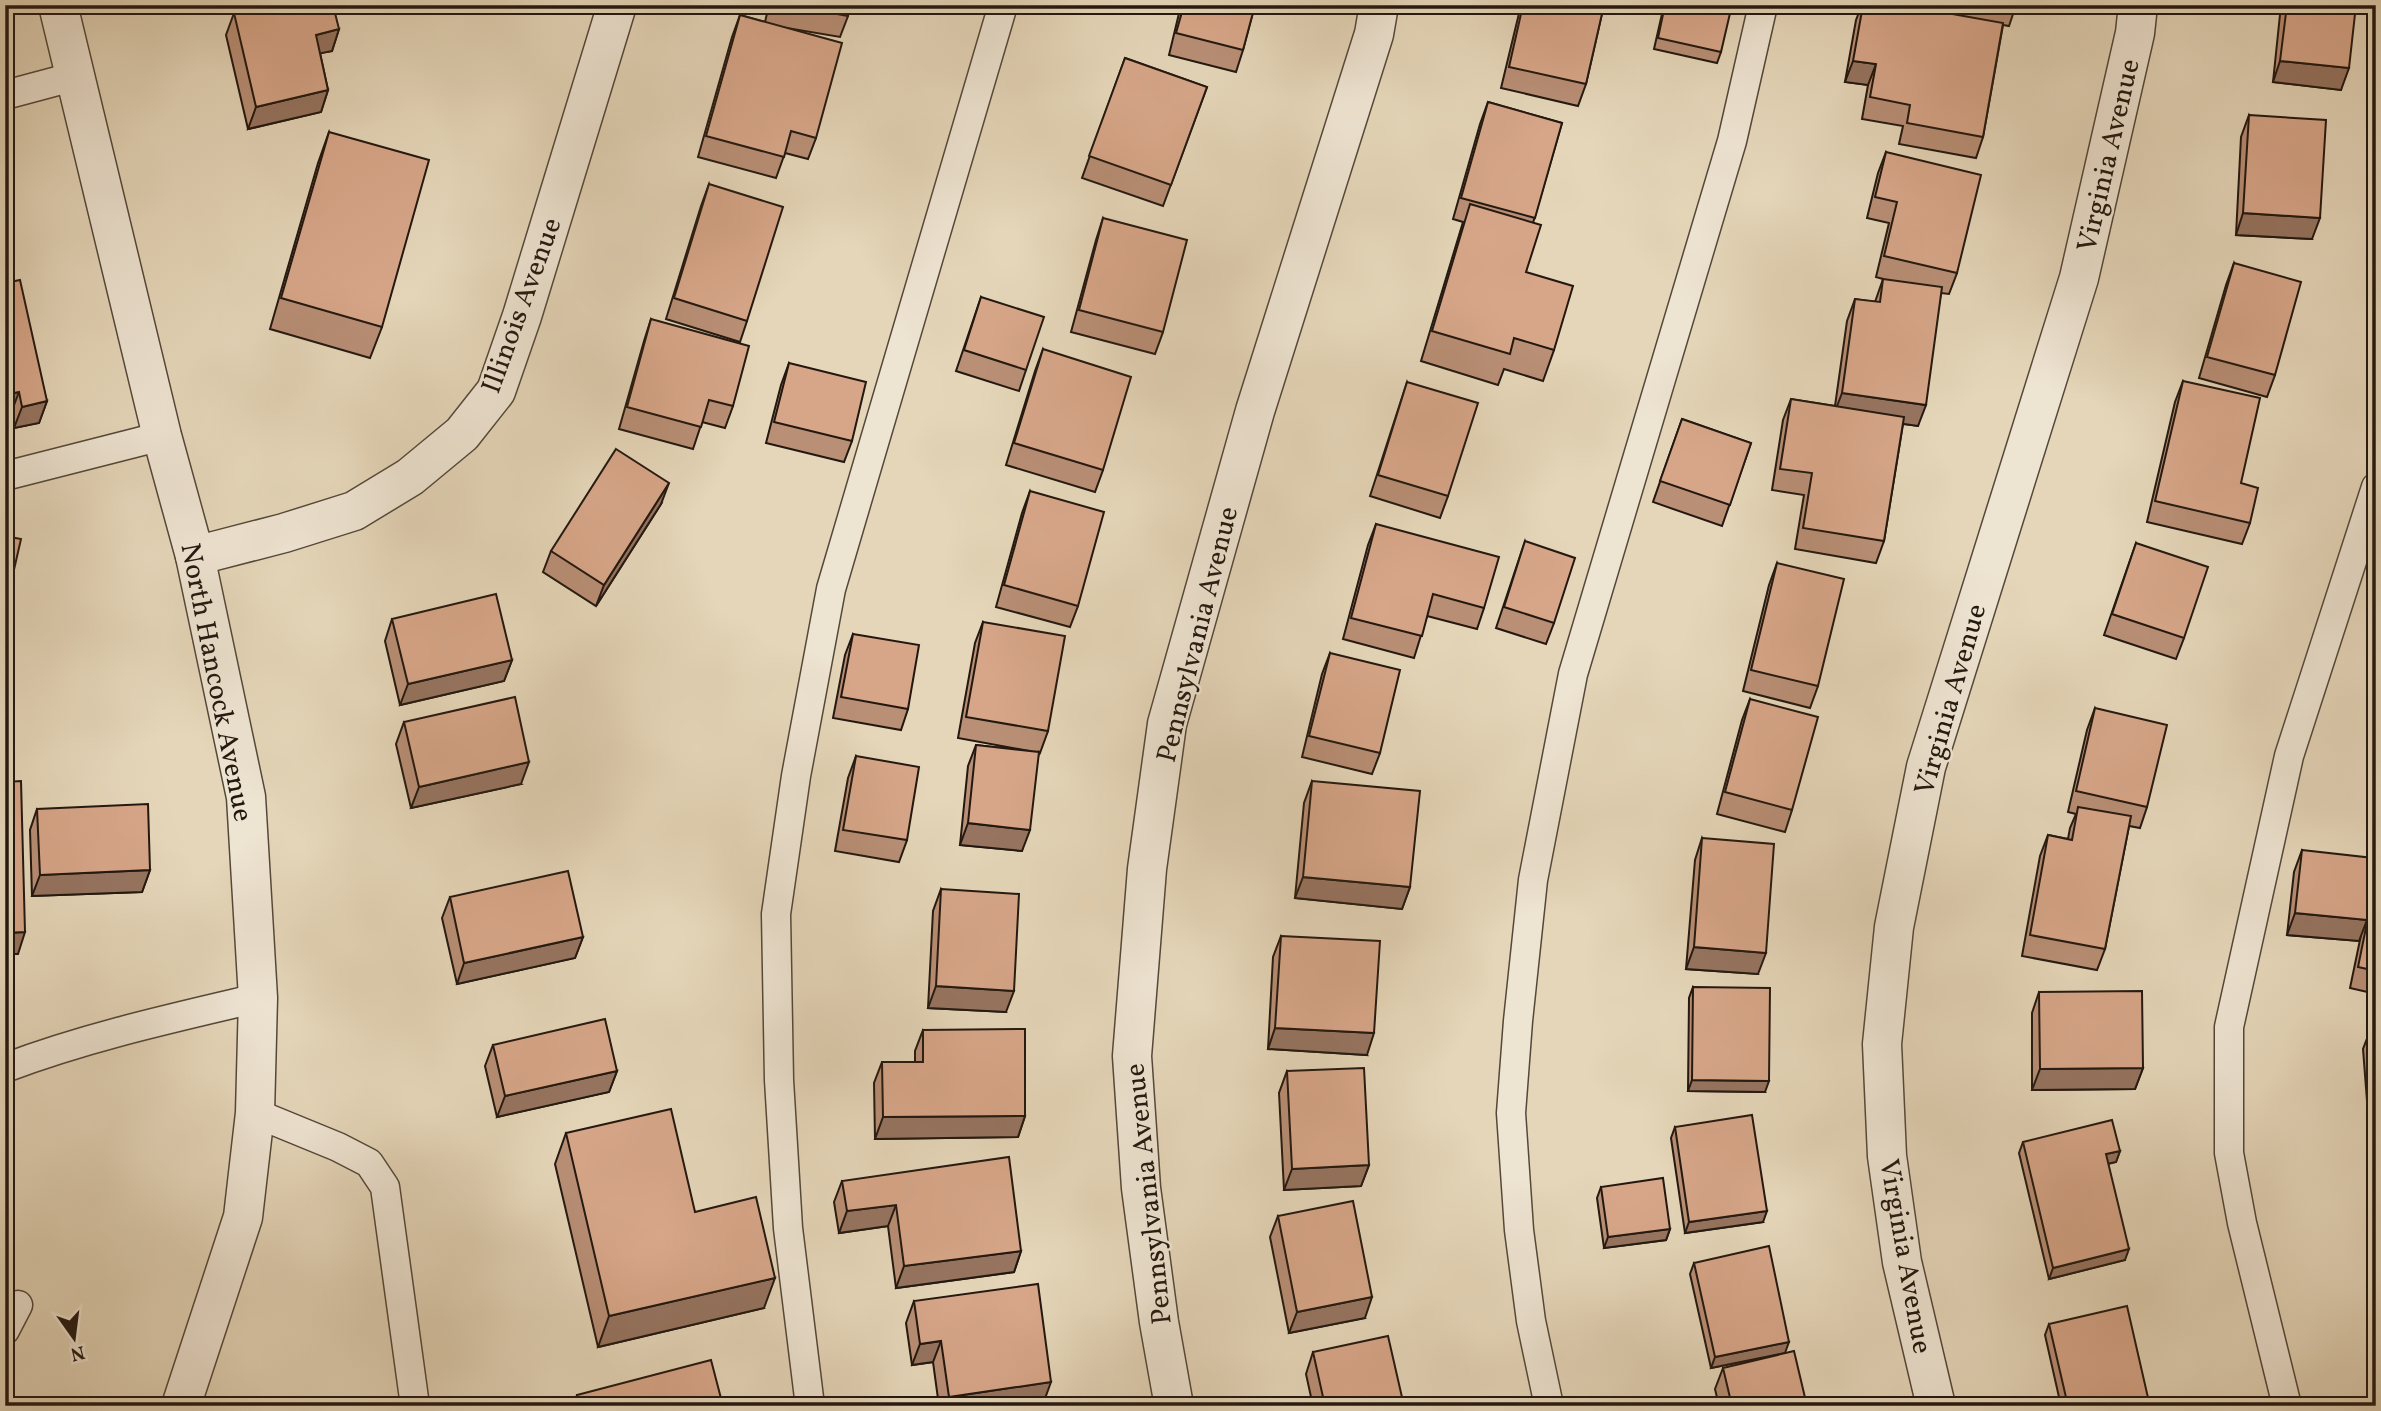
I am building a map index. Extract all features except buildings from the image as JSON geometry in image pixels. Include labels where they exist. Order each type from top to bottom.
[{"type":"street","name":"North Hancock Avenue","points":[[58,5],[162,436],[195,556],[246,797],[258,998],[255,1113],[243,1217],[181,1406]]},
{"type":"street","name":"Illinois Avenue","points":[[195,556],[284,533],[354,510],[410,477],[462,434],[496,391],[522,316],[617,5]]},
{"type":"street","name":"Pennsylvania Avenue","points":[[1174,1406],[1159,1322],[1141,1188],[1132,1056],[1147,869],[1167,724],[1255,411],[1374,34],[1379,5]]},
{"type":"street","name":"Virginia Avenue","points":[[1936,1406],[1902,1262],[1887,1156],[1882,1044],[1894,927],[1926,767],[2079,278],[2135,33],[2138,5]]},
{"type":"lane","points":[[810,1406],[788,1228],[779,1080],[776,914],[796,776],[831,589],[1003,5]]},
{"type":"lane","points":[[1549,1406],[1531,1321],[1524,1269],[1511,1113],[1534,880],[1573,674],[1732,141],[1763,5]]},
{"type":"lane","points":[[5,95],[76,76]]},
{"type":"lane","points":[[5,475],[162,436]]},
{"type":"lane","points":[[2287,1406],[2242,1223],[2229,1153],[2229,1027],[2289,756],[2376,487]]},
{"type":"lane","points":[[5,1068],[50,1051],[187,1013],[258,998]]},
{"type":"lane","points":[[255,1113],[338,1147],[369,1163],[385,1187],[415,1406]]},
{"type":"lane","points":[[5,1330],[18,1305]]}]
